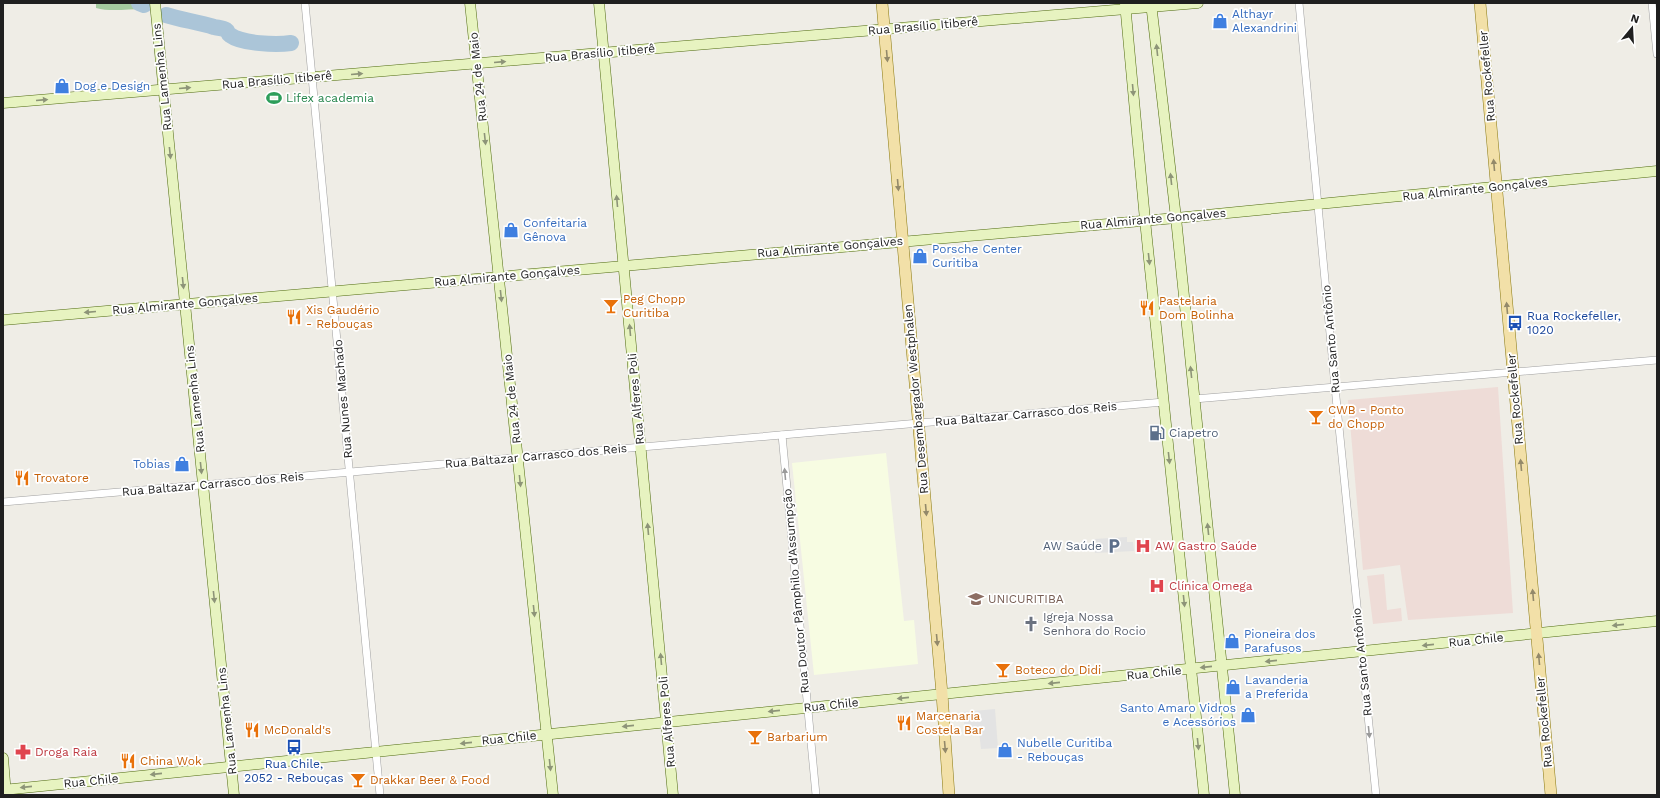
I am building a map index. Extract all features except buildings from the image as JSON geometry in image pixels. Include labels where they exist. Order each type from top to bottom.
[{"type":"main road","name":"Rua Desembargador Westphalen","points":[[882,3],[942,694],[949,795]]},
{"type":"main road","name":"Rua Rockefeller","points":[[1480,3],[1551,795]]},
{"type":"street","name":"Rua Lamenha Lins","points":[[155,3],[234,795]]},
{"type":"street","name":"Rua Nunes Machado","points":[[305,3],[380,795]]},
{"type":"street","name":"Rua 24 de Maio","points":[[470,3],[553,795]]},
{"type":"street","name":"Rua Alferes Poli","points":[[599,3],[674,795]]},
{"type":"street","name":"Rua Brasílio Itiberê","points":[[3,103],[884,29],[1125,6],[1198,3]]},
{"type":"street","name":"Rua Santo Antônio","points":[[1299,3],[1360,652],[1376,795]]},
{"type":"street","points":[[1652,3],[1657,54]]},
{"type":"street","points":[[1152,5],[1176,218],[1235,795]]},
{"type":"street","points":[[1125,6],[1145,220],[1204,795]]},
{"type":"street","name":"Rua Almirante Gonçalves","points":[[3,320],[1176,218],[1657,171]]},
{"type":"street","points":[[1194,399],[1657,360]]},
{"type":"street","name":"Rua Baltazar Carrasco dos Reis","points":[[3,502],[1164,402]]},
{"type":"street","name":"Rua Doutor Pâmphilo d'Assumpção","points":[[782,435],[816,795]]},
{"type":"street","name":"Rua Chile","points":[[5,791],[232,766],[1657,621]]},
{"type":"street","points":[[3,758],[5,791]]},
{"type":"shaded area","points":[[1498,387],[1513,613],[1408,620],[1400,565],[1363,570],[1348,400]]},
{"type":"shaded area","points":[[886,453],[904,621],[914,620],[918,664],[814,675],[792,463]]},
{"type":"shaded area","name":"AW Saúde","points":[[1127,537],[1127,542],[1133,542],[1134,551],[1095,553],[1094,539]]},
{"type":"shaded area","points":[[1384,574],[1387,610],[1401,608],[1402,621],[1373,624],[1367,576]]},
{"type":"shaded area","points":[[995,709],[998,748],[981,749],[979,731],[965,733],[963,712]]},
{"type":"green space","points":[[96,3],[143,3],[142,9],[113,10],[96,8]]},
{"type":"waterway","points":[[139,3],[144,5]]},
{"type":"waterway","points":[[166,15],[223,29],[235,38],[251,42],[269,44],[291,43]]},
{"type":"place","name":"Althayr Alexandrini","points":[[1220,21]]},
{"type":"place","name":"Dog e Design","points":[[62,86]]},
{"type":"place","name":"Lifex academia","points":[[274,98]]},
{"type":"place","name":"Confeitaria Gênova","points":[[511,230]]},
{"type":"place","name":"Porsche Center Curitiba","points":[[920,256]]},
{"type":"place","name":"Peg Chopp Curitiba","points":[[611,306]]},
{"type":"place","name":"Pastelaria Dom Bolinha","points":[[1147,308]]},
{"type":"place","name":"Xis Gaudério - Rebouças","points":[[294,317]]},
{"type":"place","name":"Rua Rockefeller, 1020","points":[[1515,323]]},
{"type":"place","name":"CWB - Ponto do Chopp","points":[[1316,417]]},
{"type":"place","name":"Ciapetro","points":[[1157,433]]},
{"type":"place","name":"Tobias","points":[[182,464]]},
{"type":"place","name":"Trovatore","points":[[22,478]]},
{"type":"place","name":"AW Saúde","points":[[1114,546]]},
{"type":"place","name":"AW Gastro Saúde","points":[[1143,546]]},
{"type":"place","name":"Clínica Omega","points":[[1157,586]]},
{"type":"place","name":"UNICURITIBA","points":[[976,599]]},
{"type":"place","name":"Igreja Nossa Senhora do Rocio","points":[[1031,624]]},
{"type":"place","name":"Pioneira dos Parafusos","points":[[1232,641]]},
{"type":"place","name":"Boteco do Didi","points":[[1003,670]]},
{"type":"place","name":"Lavanderia a Preferida","points":[[1233,687]]},
{"type":"place","name":"Santo Amaro Vidros e Acessórios","points":[[1248,715]]},
{"type":"place","name":"Marcenaria Costela Bar","points":[[904,723]]},
{"type":"place","name":"McDonald's","points":[[252,730]]},
{"type":"place","name":"Barbarium","points":[[755,737]]},
{"type":"place","name":"Rua Chile, 2052 - Rebouças","points":[[294,747]]},
{"type":"place","name":"Nubelle Curitiba - Rebouças","points":[[1005,750]]},
{"type":"place","name":"Droga Raia","points":[[23,752]]},
{"type":"place","name":"China Wok","points":[[128,761]]},
{"type":"place","name":"Drakkar Beer & Food","points":[[358,780]]}]
